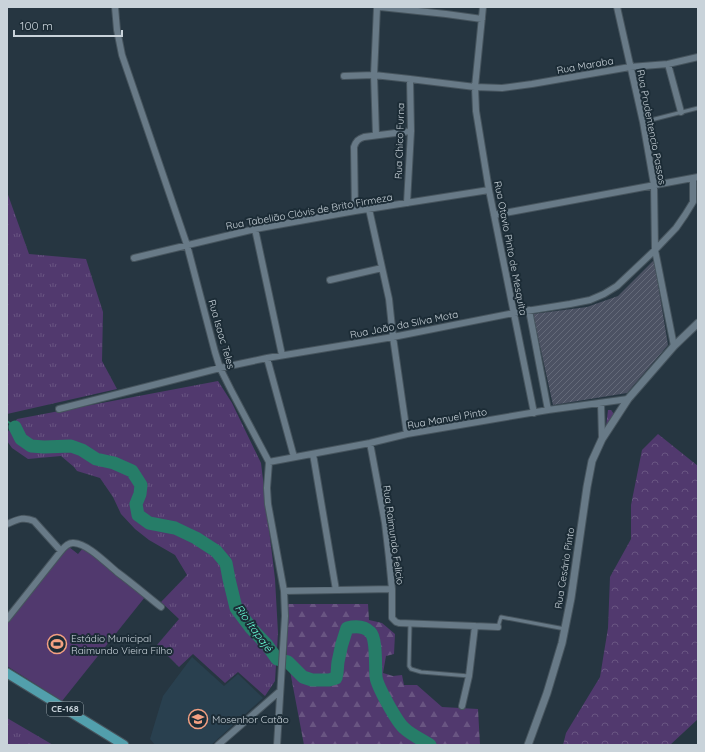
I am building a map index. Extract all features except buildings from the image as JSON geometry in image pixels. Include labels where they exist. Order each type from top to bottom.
[{"type":"main road","name":"CE-168","points":[[7,673],[124,745]]},
{"type":"street","name":"Rua Isaac Teles","points":[[115,7],[117,30],[122,55],[187,245],[220,368],[270,462]]},
{"type":"street","points":[[376,135],[374,75],[377,7]]},
{"type":"street","points":[[380,7],[446,10],[482,19]]},
{"type":"street","name":"Rua Otavio Pinto de Mesquita","points":[[483,7],[475,87],[476,111],[489,190],[534,413]]},
{"type":"street","name":"Rua Prudentencio Passos","points":[[617,7],[643,122],[654,185],[655,250],[674,346]]},
{"type":"street","name":"Rua Maraba","points":[[344,76],[374,75],[475,87],[502,88],[630,67],[668,64],[698,57]]},
{"type":"street","points":[[668,64],[681,112]]},
{"type":"street","name":"Rua Chico Furna","points":[[407,203],[411,131],[410,79]]},
{"type":"street","points":[[355,211],[355,142],[364,137],[411,131]]},
{"type":"street","points":[[494,215],[696,177]]},
{"type":"street","name":"Rua João da Silva Mota","points":[[59,409],[220,368],[267,358],[393,337],[514,312],[590,300],[617,286],[676,228],[695,201],[696,177]]},
{"type":"street","name":"Rua Tabelião Clóvis de Brito Firmeza","points":[[134,258],[255,229],[355,211],[489,190]]},
{"type":"street","points":[[369,209],[389,299],[407,434]]},
{"type":"street","points":[[255,229],[282,355]]},
{"type":"street","points":[[330,280],[382,268]]},
{"type":"street","name":"Rua Otavio Pinto de Mesquita","points":[[529,310],[548,410]]},
{"type":"street","name":"Rua Cesário Pinto","points":[[528,745],[547,693],[562,643],[571,598],[592,461],[602,439],[628,399],[674,346],[698,323]]},
{"type":"street","points":[[267,358],[294,457]]},
{"type":"street","name":"Rua Manuel Pinto","points":[[270,462],[370,443],[407,434],[548,410],[628,399]]},
{"type":"street","points":[[601,403],[602,439]]},
{"type":"street","name":"Rua Raimundo Felício","points":[[370,443],[385,523],[392,589],[392,618],[399,624],[498,627]]},
{"type":"street","points":[[313,454],[336,590]]},
{"type":"street","points":[[270,462],[267,488],[268,504],[284,591],[285,616],[277,745]]},
{"type":"street","points":[[7,524],[24,518],[34,521],[61,551]]},
{"type":"street","points":[[7,619],[65,546],[70,543],[75,543],[93,552],[161,607]]},
{"type":"street","points":[[284,591],[392,589]]},
{"type":"street","points":[[7,608],[12,612]]},
{"type":"street","points":[[462,706],[469,676],[475,626]]},
{"type":"street","points":[[218,745],[280,691]]},
{"type":"lane","points":[[643,122],[698,108]]},
{"type":"lane","points":[[498,627],[501,617],[565,629]]},
{"type":"lane","points":[[410,624],[409,666],[411,669],[421,672],[469,676]]},
{"type":"shaded area","name":"Mosenhor Catão","points":[[192,657],[224,686],[238,674],[263,698],[211,745],[155,745],[150,739],[163,696]]},
{"type":"green space","points":[[7,192],[29,254],[86,259],[103,312],[102,361],[117,389],[7,414]]},
{"type":"green space","points":[[218,381],[232,403],[261,463],[275,579],[278,633],[275,681],[265,696],[238,672],[225,683],[193,654],[179,667],[157,645],[179,619],[161,602],[187,575],[175,555],[149,540],[135,529],[121,514],[113,497],[100,478],[77,471],[61,456],[28,459],[12,448],[7,441],[7,433],[17,419]]},
{"type":"green space","points":[[608,410],[611,410],[614,414],[606,427]]},
{"type":"green space","points":[[658,434],[698,466],[698,719],[670,745],[563,745],[566,733],[600,677],[608,628],[610,577],[631,539],[631,505],[642,450]]},
{"type":"green space","name":"Estádio Municipal Raimundo Vieira Filho","points":[[69,547],[78,554],[83,548],[145,597],[62,701],[7,666],[7,622]]},
{"type":"green space","points":[[287,604],[368,604],[369,620],[382,623],[395,634],[394,654],[386,656],[383,673],[393,676],[402,675],[404,685],[417,685],[442,707],[478,709],[480,745],[304,745],[287,655]]},
{"type":"green space","points":[[7,718],[48,742],[53,745],[7,745]]},
{"type":"waterway","name":"Rio Itapajé","points":[[7,421],[15,427]]},
{"type":"waterway","name":"Rio Itapajé","points":[[15,427],[21,439],[31,446],[71,446],[82,450],[96,459],[114,463],[132,471],[141,485],[140,494],[136,504],[138,515],[149,523],[175,528],[196,538],[216,551],[226,563],[236,608],[277,659],[288,662],[303,677],[312,680],[329,680],[336,678],[338,662],[347,628],[359,627],[368,630],[374,640],[377,682],[388,704],[404,728],[430,745]]},
{"type":"place","name":"Estádio Municipal Raimundo Vieira Filho","points":[[57,644]]},
{"type":"place","name":"Mosenhor Catão","points":[[198,719]]}]
